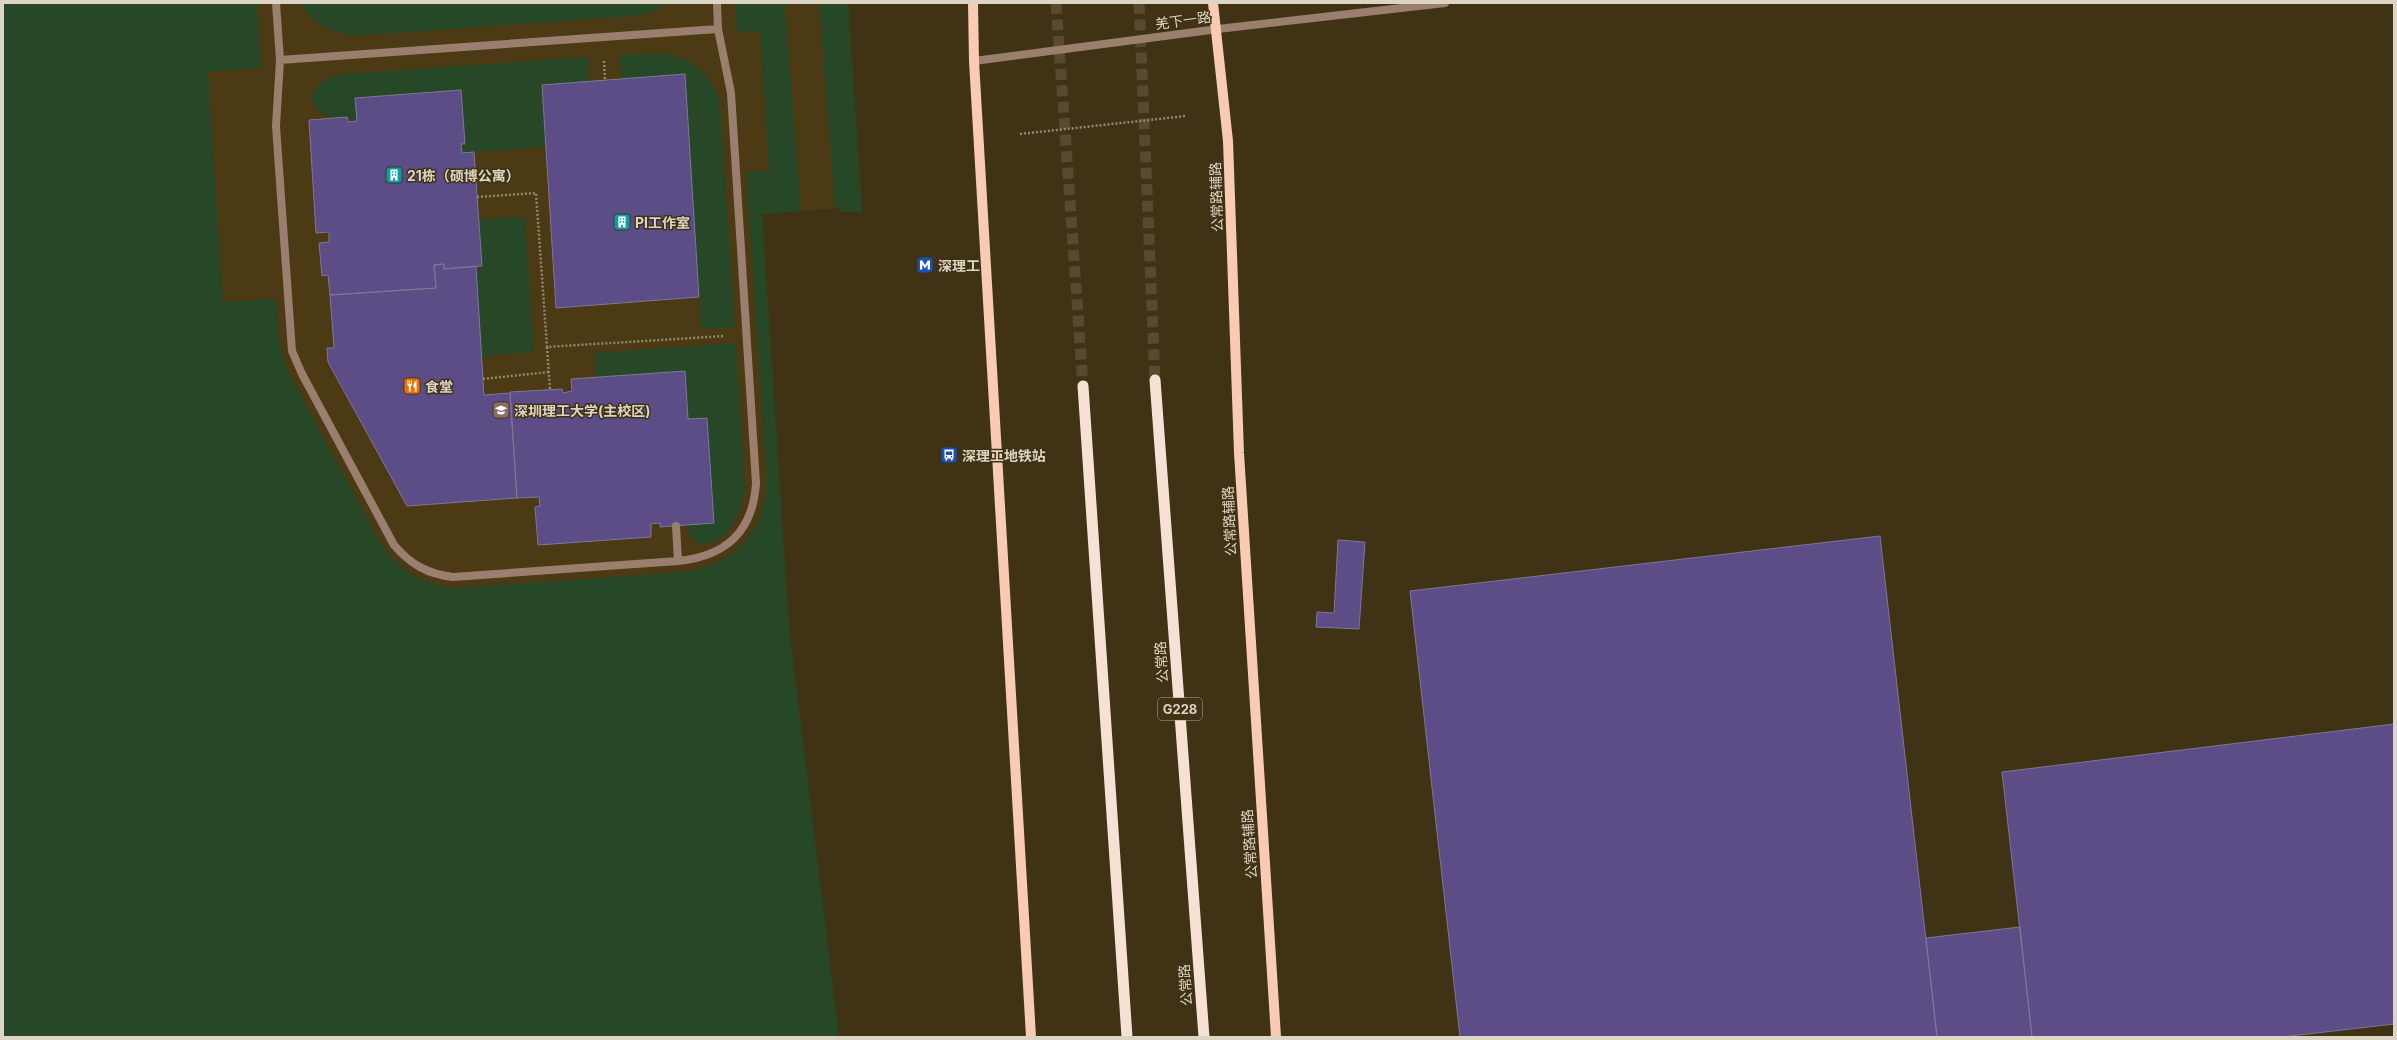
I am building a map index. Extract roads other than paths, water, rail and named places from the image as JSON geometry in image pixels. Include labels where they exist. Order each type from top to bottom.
[{"type":"highway","name":"公常路","points":[[1155,380],[1204,1037]]},
{"type":"highway","points":[[1083,386],[1126,1037]]},
{"type":"main road","points":[[973,3],[974,61],[1031,1037]]},
{"type":"main road","name":"公常路辅路","points":[[1213,3],[1218,29],[1228,141],[1239,453],[1276,1037]]},
{"type":"street","points":[[276,3],[280,60],[276,126],[292,350],[302,374],[394,545],[412,563],[421,569],[431,573],[453,577],[678,561],[703,557],[724,547],[736,536],[751,512],[756,483],[731,93],[718,29],[717,3]]},
{"type":"street","name":"羌下一路","points":[[974,61],[1218,29],[1445,3]]},
{"type":"street","points":[[280,60],[718,29]]},
{"type":"street","points":[[676,526],[678,561]]},
{"type":"tunnel","points":[[1056,3],[1083,386]]},
{"type":"tunnel","points":[[1139,3],[1155,380]]},
{"type":"place","name":"21栋（硕博公寓）","points":[[394,175]]},
{"type":"place","name":"PI工作室","points":[[622,222]]},
{"type":"place","name":"深理工","points":[[925,265]]},
{"type":"place","name":"食堂","points":[[412,386]]},
{"type":"place","name":"深圳理工大学(主校区)","points":[[501,410]]},
{"type":"place","name":"深理工地铁站","points":[[949,455]]}]
